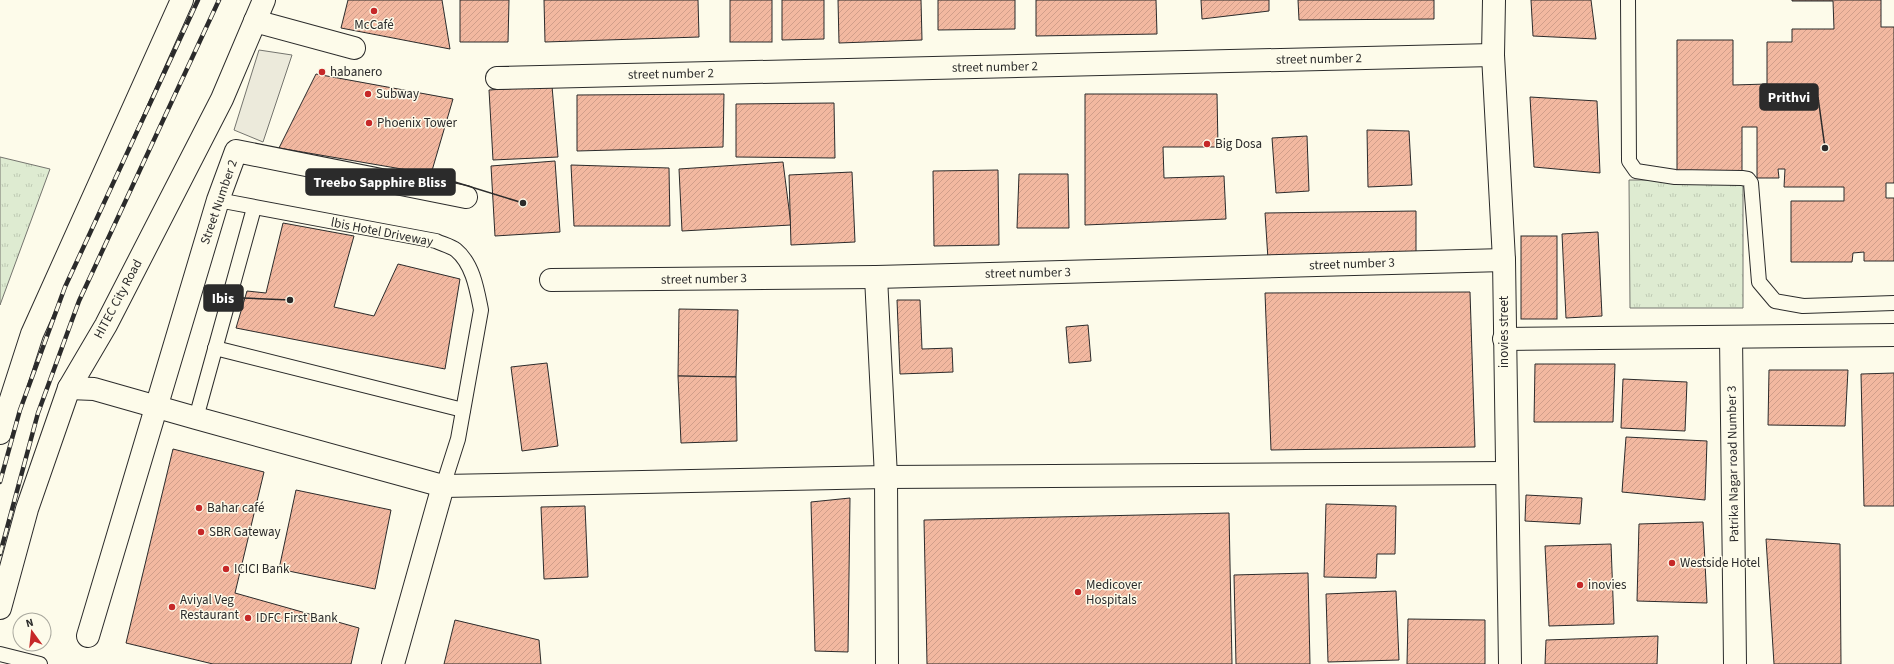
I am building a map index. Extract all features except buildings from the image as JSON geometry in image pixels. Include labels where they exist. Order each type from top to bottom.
[{"type":"street","points":[[0,433],[32,334],[182,0]]},
{"type":"street","name":"HITEC City Road","points":[[0,608],[27,509],[69,388],[106,325],[222,99],[264,0]]},
{"type":"street","name":"inovies street","points":[[1494,0],[1493,55],[1504,260],[1510,664]]},
{"type":"street","points":[[255,21],[354,48]]},
{"type":"street","name":"street number 2","points":[[497,78],[1493,55]]},
{"type":"street","name":"Street Number 2","points":[[88,636],[218,200],[239,144],[460,189]]},
{"type":"street","name":"street number 3","points":[[551,280],[876,277],[1504,260]]},
{"type":"street","points":[[876,277],[886,477],[887,664]]},
{"type":"street","points":[[1504,338],[1894,335]]},
{"type":"street","name":"Patrika Nagar road Number 3","points":[[1731,337],[1735,664]]},
{"type":"street","points":[[69,388],[94,389],[444,486],[886,477],[1506,473]]},
{"type":"street","points":[[393,664],[444,486]]},
{"type":"lane","points":[[1628,0],[1629,162],[1636,171],[1675,177],[1748,179],[1751,183],[1759,282],[1775,301],[1803,306],[1894,303]]},
{"type":"lane","name":"lbis Hotel Driveway","points":[[218,200],[254,208],[436,241],[455,250],[468,264],[478,292],[481,310],[458,439],[444,486]]},
{"type":"lane","points":[[196,418],[254,208]]},
{"type":"lane","points":[[215,348],[463,410]]},
{"type":"lane","points":[[0,654],[40,664]]},
{"type":"green space","points":[[0,157],[50,169],[0,305]]},
{"type":"green space","points":[[1629,180],[1743,180],[1743,308],[1630,308]]},
{"type":"shaded area","points":[[259,50],[292,55],[263,142],[234,130]]},
{"type":"railway","points":[[0,482],[20,410],[65,287],[198,0]]},
{"type":"railway","points":[[0,554],[38,413],[79,301],[219,0]]},
{"type":"place","name":"McCafé","points":[[374,11]]},
{"type":"place","name":"habanero","points":[[322,72]]},
{"type":"place","name":"Subway","points":[[368,94]]},
{"type":"place","name":"Phoenix Tower","points":[[369,123]]},
{"type":"place","name":"Big Dosa","points":[[1207,144]]},
{"type":"place","name":"Prithvi","points":[[1825,148]]},
{"type":"place","name":"Treebo Sapphire Bliss","points":[[523,203]]},
{"type":"place","name":"Ibis","points":[[290,300]]},
{"type":"place","name":"Bahar café","points":[[199,508]]},
{"type":"place","name":"SBR Gateway","points":[[201,532]]},
{"type":"place","name":"Westside Hotel","points":[[1672,563]]},
{"type":"place","name":"ICICI Bank","points":[[226,569]]},
{"type":"place","name":"inovies","points":[[1580,585]]},
{"type":"place","name":"Medicover Hospitals","points":[[1078,592]]},
{"type":"place","name":"Aviyal Veg Restaurant","points":[[172,607]]},
{"type":"place","name":"IDFC First Bank","points":[[248,618]]}]
